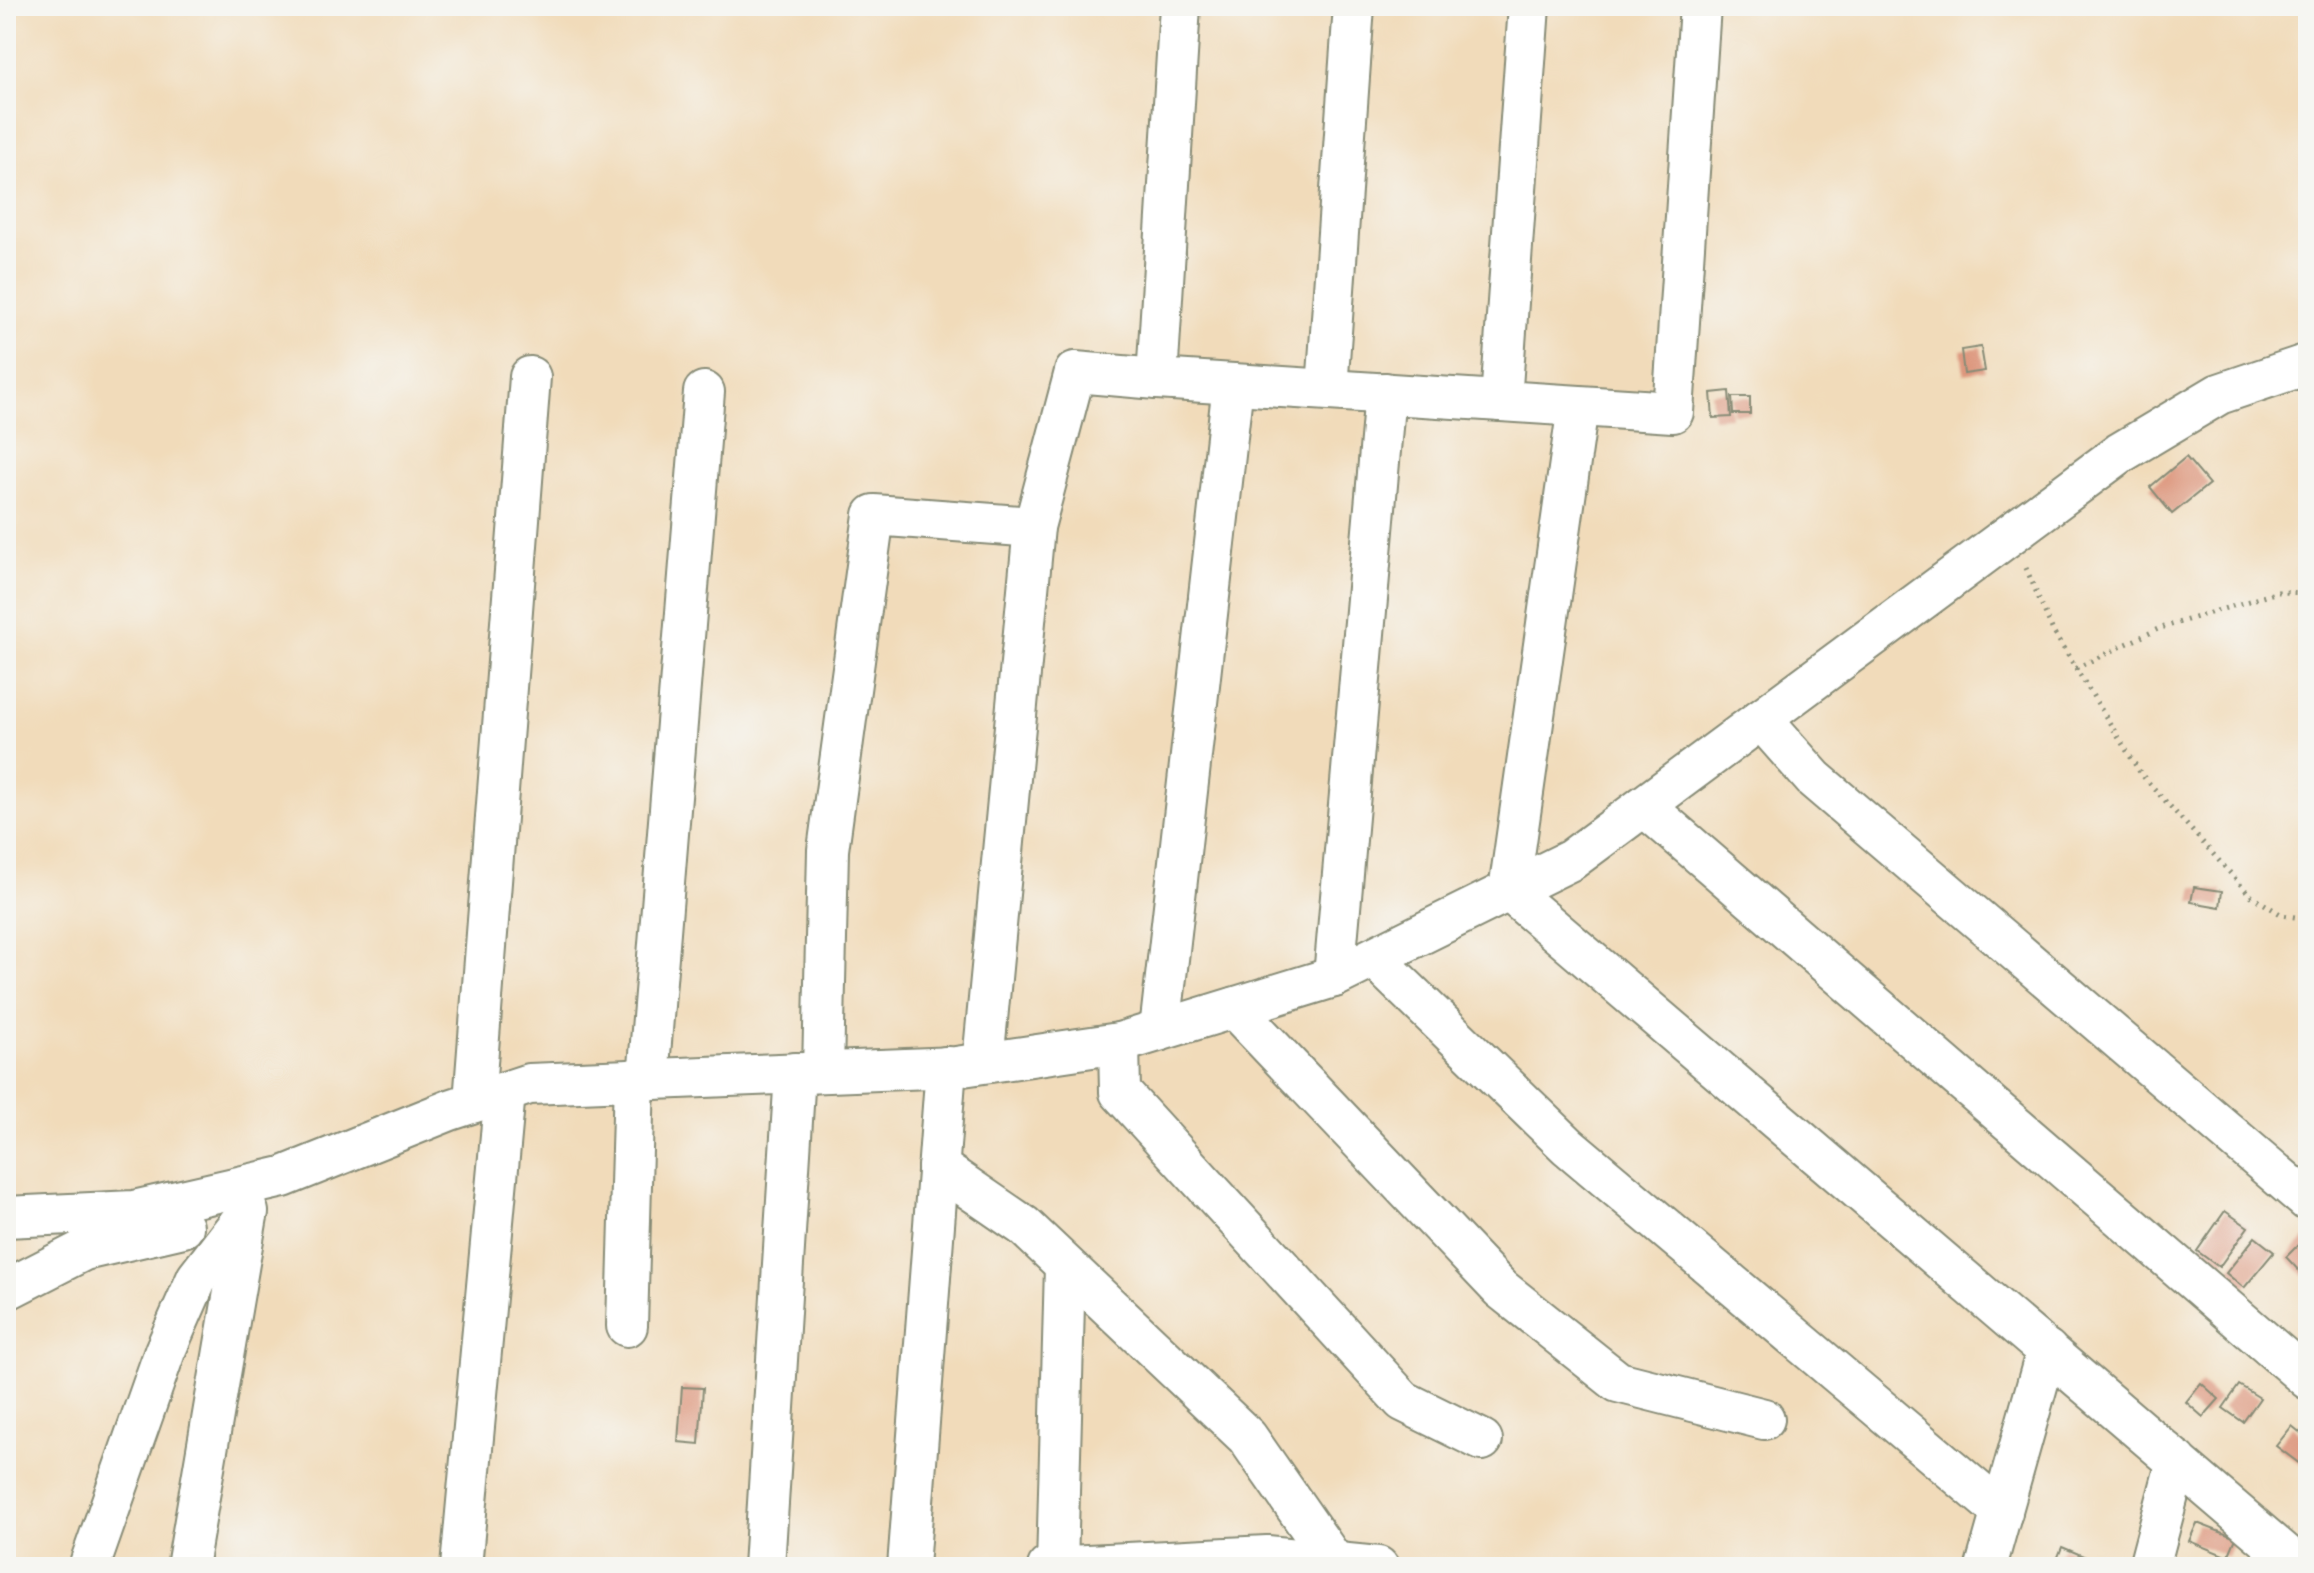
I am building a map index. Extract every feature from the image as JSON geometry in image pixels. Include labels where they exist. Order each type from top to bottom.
[{"type":"street","points":[[1157,379],[1180,6]]},
{"type":"street","points":[[1327,389],[1354,6]]},
{"type":"street","points":[[1501,401],[1529,6]]},
{"type":"street","points":[[908,1567],[938,1167],[964,1064],[1034,527],[1075,372],[1673,412],[1700,6]]},
{"type":"street","points":[[6,1217],[134,1211],[268,1180],[529,1084],[964,1064],[1119,1043],[1334,977],[1571,860],[2120,453],[2219,394],[2308,364]]},
{"type":"street","points":[[461,1567],[530,377]]},
{"type":"street","points":[[1160,1030],[1233,384]]},
{"type":"street","points":[[627,1326],[641,1079],[704,392]]},
{"type":"street","points":[[1334,977],[1385,393]]},
{"type":"street","points":[[1509,891],[1578,406]]},
{"type":"street","points":[[764,1567],[828,850],[874,515],[1034,527]]},
{"type":"street","points":[[1761,719],[1814,779],[2308,1201]]},
{"type":"street","points":[[1644,806],[2308,1379]]},
{"type":"street","points":[[1509,891],[2300,1567]]},
{"type":"street","points":[[1374,958],[1568,1146],[2002,1512]]},
{"type":"street","points":[[1234,1008],[1501,1289],[1618,1382],[1764,1419]]},
{"type":"street","points":[[1119,1043],[1120,1092],[1277,1264],[1403,1401],[1482,1440]]},
{"type":"street","points":[[6,1290],[84,1250],[248,1212],[313,1192],[429,1119]]},
{"type":"street","points":[[938,1167],[1024,1226],[1247,1437],[1334,1562]]},
{"type":"street","points":[[89,1567],[165,1351],[197,1278],[248,1212]]},
{"type":"street","points":[[187,1567],[248,1212]]},
{"type":"street","points":[[1057,1567],[1065,1266]]},
{"type":"street","points":[[1986,1567],[2047,1350]]},
{"type":"street","points":[[2149,1567],[2177,1461]]},
{"type":"street","points":[[1048,1567],[1224,1563],[1267,1556],[1378,1567]]},
{"type":"path","points":[[2011,534],[2053,631],[2141,774],[2250,895],[2282,915],[2308,919]]},
{"type":"path","points":[[2076,668],[2158,629],[2278,592],[2308,593]]},
{"type":"building","points":[[1981,347],[1985,371],[1964,374],[1961,350]]},
{"type":"building","points":[[1729,391],[1731,417],[1713,418],[1711,393]]},
{"type":"building","points":[[1732,397],[1750,397],[1750,414],[1733,414]]},
{"type":"building","points":[[2186,457],[2209,484],[2172,514],[2150,487]]},
{"type":"building","points":[[2194,887],[2222,891],[2220,907],[2191,902]]},
{"type":"building","points":[[2225,1211],[2248,1227],[2219,1267],[2197,1251]]},
{"type":"building","points":[[2308,1235],[2308,1272],[2304,1276],[2286,1257]]},
{"type":"building","points":[[2255,1237],[2274,1252],[2244,1288],[2226,1273]]},
{"type":"building","points":[[2201,1383],[2219,1399],[2203,1417],[2186,1402]]},
{"type":"building","points":[[2239,1385],[2260,1398],[2243,1422],[2223,1408]]},
{"type":"building","points":[[682,1387],[703,1388],[699,1444],[678,1442]]},
{"type":"building","points":[[2292,1426],[2308,1439],[2308,1470],[2276,1446]]},
{"type":"building","points":[[2197,1523],[2236,1538],[2228,1557],[2189,1541]]},
{"type":"building","points":[[2062,1547],[2093,1560],[2090,1567],[2054,1567]]}]
